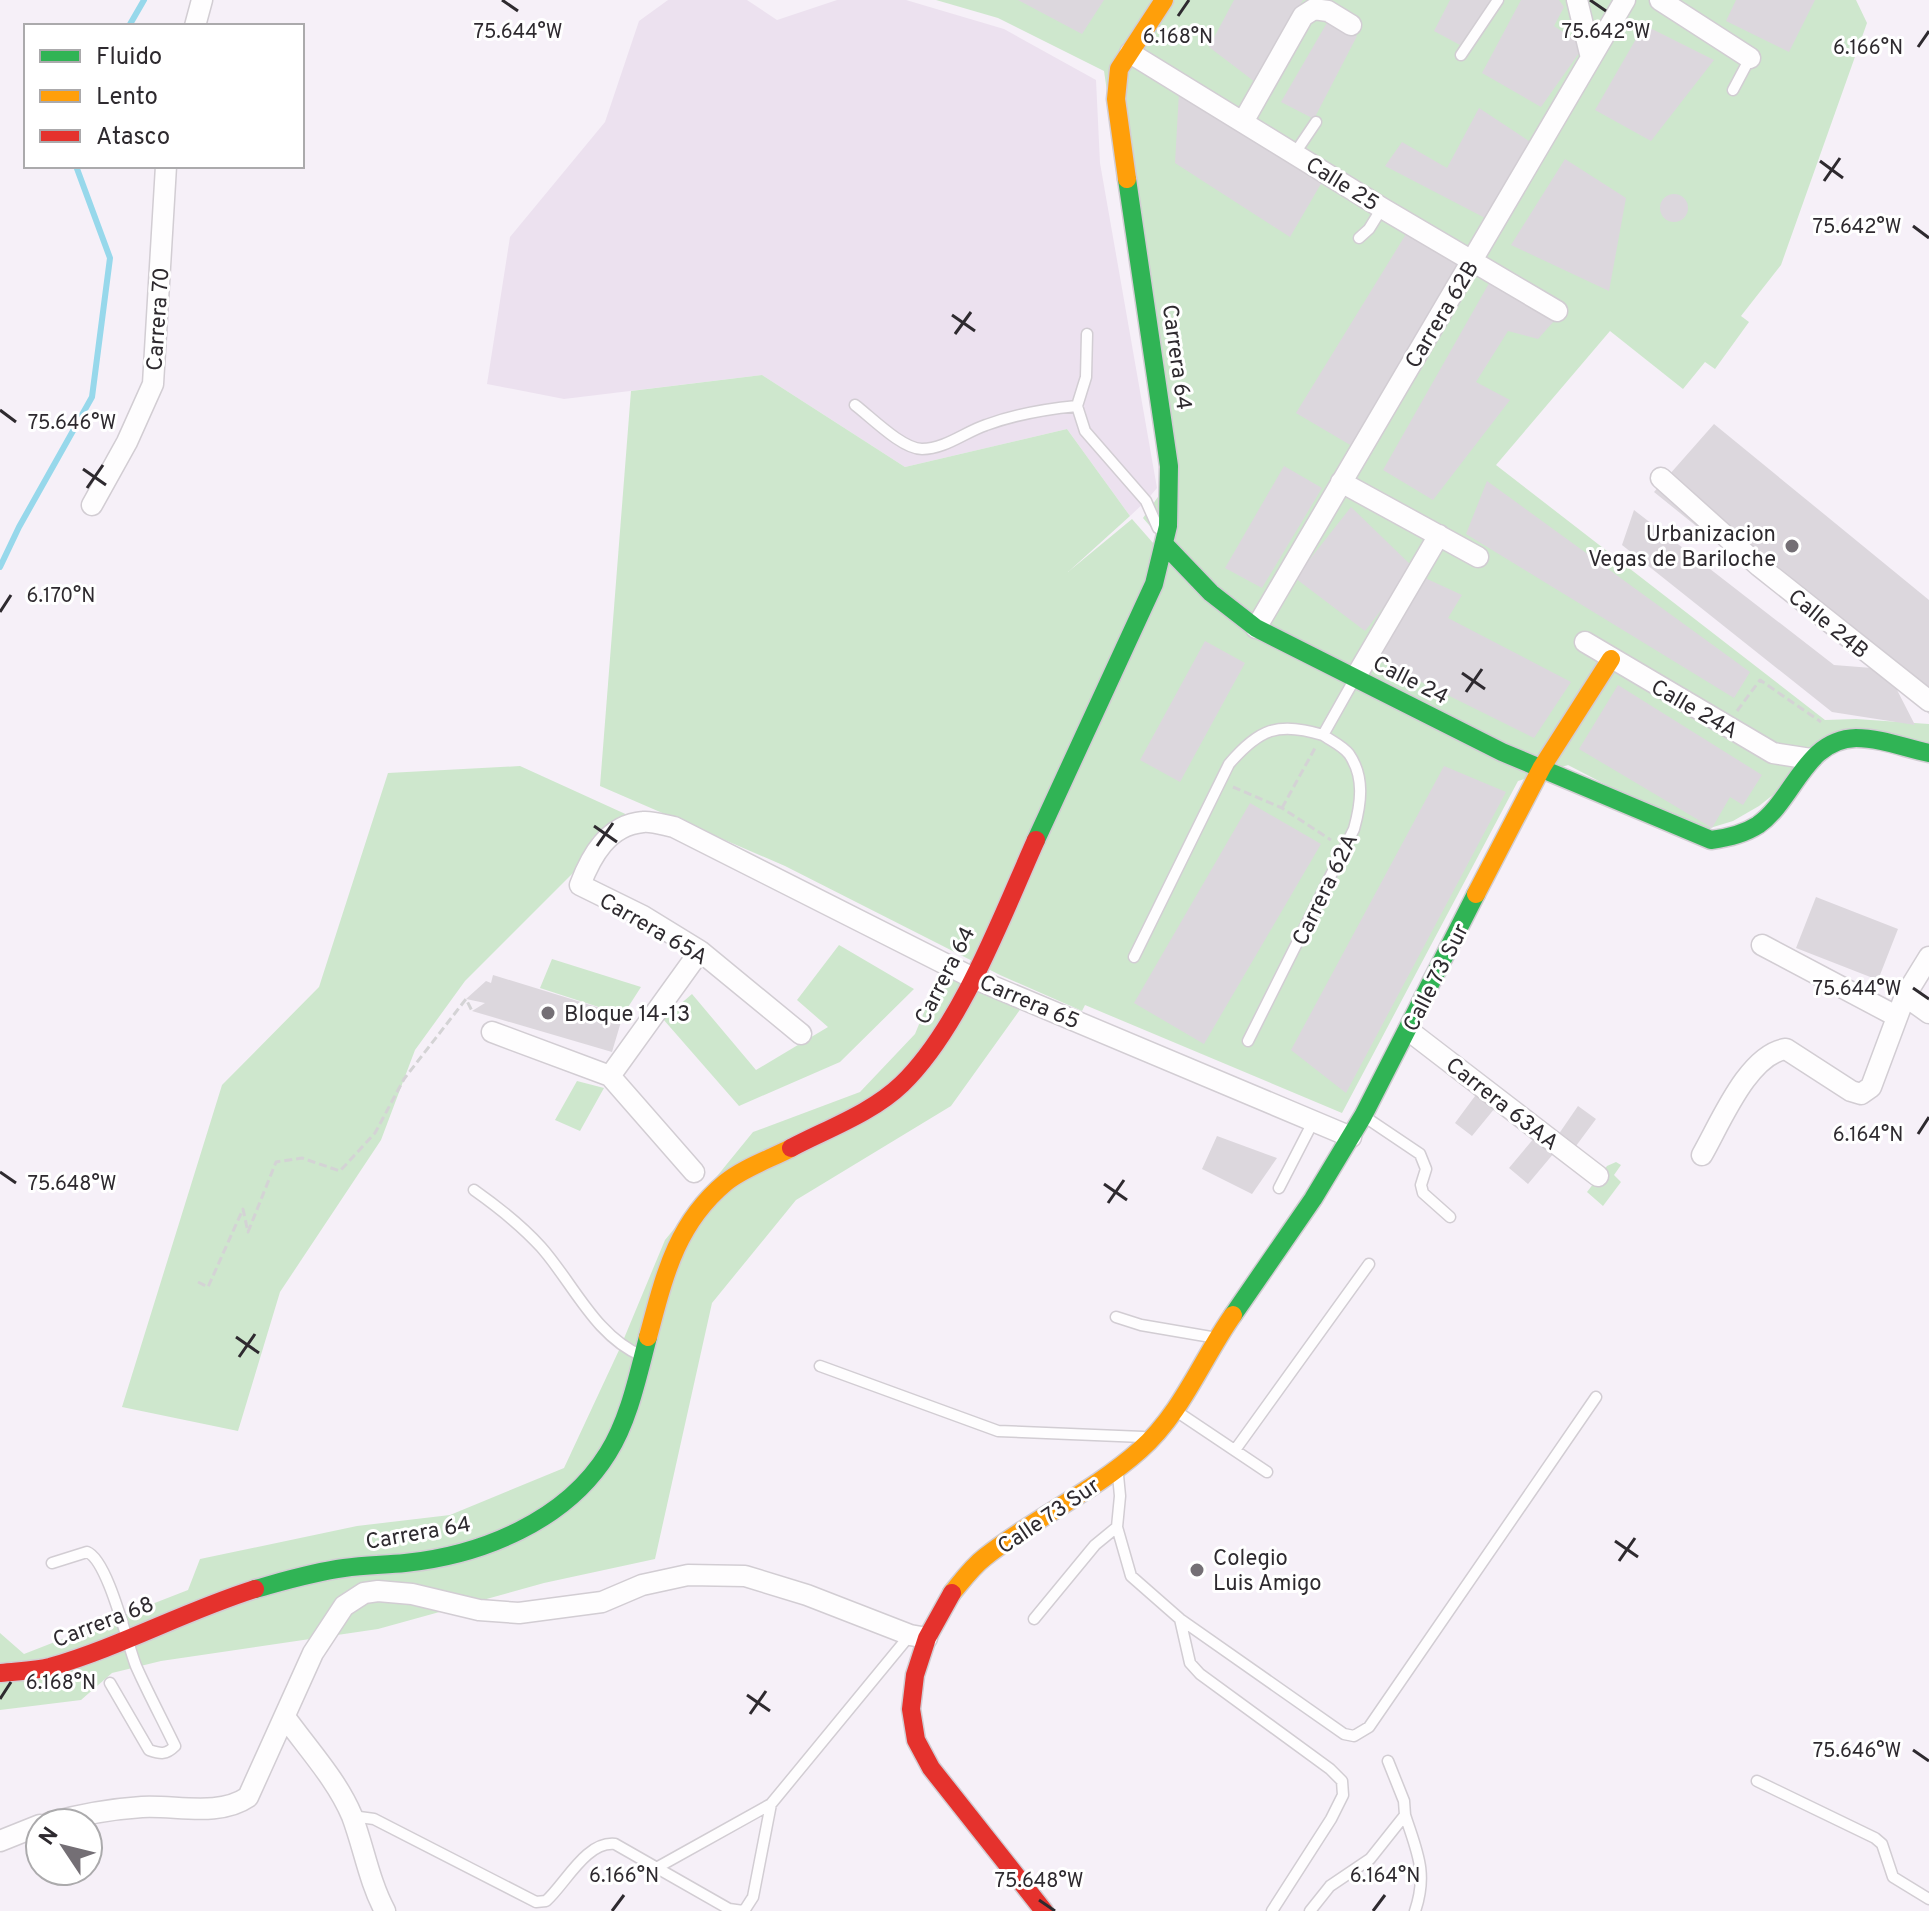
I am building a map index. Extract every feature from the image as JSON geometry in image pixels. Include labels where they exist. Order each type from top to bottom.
[{"type":"street","points":[[196,24],[202,0]]},
{"type":"street","name":"Carrera 64","points":[[220,1600],[299,1576],[344,1568],[408,1563],[468,1551],[514,1534],[559,1507],[589,1480],[610,1451],[643,1357],[668,1262],[691,1218],[726,1182],[866,1109],[900,1086],[930,1052],[973,978],[1154,584],[1166,546],[1171,507],[1169,466],[1116,99],[1119,69],[1164,0]]},
{"type":"street","points":[[1577,0],[1591,58]]},
{"type":"street","name":"Carrera 62B","points":[[1256,628],[1625,0]]},
{"type":"street","points":[[1660,0],[1750,58]]},
{"type":"street","points":[[1243,122],[1303,16],[1314,9],[1328,11],[1351,25]]},
{"type":"street","name":"Calle 25","points":[[1130,53],[1557,311]]},
{"type":"street","name":"Carrera 70","points":[[92,505],[127,442],[153,384],[166,168]]},
{"type":"street","name":"Calle 24B","points":[[1661,478],[1759,566],[1929,701]]},
{"type":"street","points":[[1341,482],[1478,557]]},
{"type":"street","points":[[1355,678],[1439,535]]},
{"type":"street","name":"Calle 24","points":[[1166,546],[1211,593],[1256,628],[1502,752],[1711,840],[1730,839],[1748,832],[1770,815],[1811,759]]},
{"type":"street","name":"Calle 24A","points":[[1585,642],[1773,753],[1811,759]]},
{"type":"street","name":"Calle 73 Sur","points":[[1044,1911],[931,1768],[916,1740],[911,1709],[918,1636],[983,1558],[1117,1469],[1153,1438],[1175,1411],[1217,1337],[1313,1199],[1351,1137],[1542,767],[1611,659]]},
{"type":"street","points":[[1811,759],[1831,745],[1854,738],[1929,753]]},
{"type":"street","name":"Carrera 65A","points":[[674,827],[644,821],[613,834],[590,857],[580,885],[643,916],[700,951],[801,1034]]},
{"type":"street","name":"Carrera 65","points":[[674,827],[973,978],[1351,1137]]},
{"type":"street","points":[[1762,945],[1896,1016]]},
{"type":"street","points":[[610,1076],[700,951]]},
{"type":"street","points":[[1702,1155],[1752,1069],[1776,1050],[1786,1049],[1851,1091],[1861,1094],[1871,1087],[1896,1016],[1929,957]]},
{"type":"street","points":[[1905,996],[1929,1013]]},
{"type":"street","name":"Carrera 63AA","points":[[1408,1030],[1598,1176]]},
{"type":"street","points":[[492,1032],[610,1076],[694,1172]]},
{"type":"street","points":[[104,1812],[143,1807],[206,1808],[238,1803],[248,1797],[313,1653],[344,1606],[364,1593],[412,1594],[479,1610],[519,1613],[602,1602],[642,1585],[688,1575],[745,1576],[918,1636]]},
{"type":"street","name":"Carrera 68","points":[[0,1673],[47,1668],[128,1639],[220,1600]]},
{"type":"street","points":[[285,1717],[334,1783],[352,1816],[377,1896],[385,1911]]},
{"type":"street","points":[[0,1841],[24,1831]]},
{"type":"lane","points":[[1461,55],[1498,0]]},
{"type":"lane","points":[[1733,90],[1750,58]]},
{"type":"lane","points":[[1295,153],[1316,122]]},
{"type":"lane","points":[[1359,238],[1369,229],[1382,208]]},
{"type":"lane","points":[[1087,334],[1086,377],[1077,406],[1085,431],[1146,501],[1166,546]]},
{"type":"lane","points":[[855,405],[905,444],[921,449],[945,444],[984,425],[1036,410],[1077,406]]},
{"type":"lane","points":[[1134,957],[1229,764],[1247,743],[1276,729],[1298,727],[1323,735],[1355,678]]},
{"type":"lane","name":"Carrera 62A","points":[[1248,1041],[1354,829],[1361,801],[1359,778],[1348,753],[1323,735]]},
{"type":"lane","points":[[1363,1116],[1420,1154],[1426,1169],[1421,1185],[1423,1193],[1450,1217]]},
{"type":"lane","points":[[1279,1188],[1314,1120]]},
{"type":"lane","points":[[474,1190],[503,1210],[541,1247],[608,1334],[643,1357]]},
{"type":"lane","points":[[1235,1450],[1369,1264]]},
{"type":"lane","points":[[1116,1317],[1141,1325],[1217,1337]]},
{"type":"lane","points":[[820,1366],[998,1431],[1153,1438]]},
{"type":"lane","points":[[1117,1469],[1120,1496],[1117,1527],[1131,1576],[1180,1619],[1296,1702],[1344,1734],[1354,1736],[1369,1727],[1596,1397]]},
{"type":"lane","points":[[1175,1411],[1267,1472]]},
{"type":"lane","points":[[1034,1619],[1095,1545],[1117,1527]]},
{"type":"lane","points":[[52,1563],[87,1552],[96,1557],[118,1609],[136,1665],[175,1746],[168,1753],[149,1750],[110,1683]]},
{"type":"lane","points":[[1180,1619],[1190,1663],[1200,1674],[1342,1781],[1343,1795],[1331,1819],[1272,1911]]},
{"type":"lane","points":[[658,1867],[771,1804],[918,1636]]},
{"type":"lane","points":[[1388,1761],[1404,1801],[1405,1815],[1422,1867],[1422,1890],[1415,1911]]},
{"type":"lane","points":[[1757,1781],[1875,1838],[1882,1844],[1893,1877],[1929,1899]]},
{"type":"lane","points":[[352,1816],[374,1819],[536,1902],[546,1901],[592,1850],[604,1843],[615,1844],[729,1909],[744,1911],[753,1897],[771,1804]]},
{"type":"lane","points":[[1310,1911],[1330,1886],[1370,1859],[1405,1815]]},
{"type":"path","points":[[1726,726],[1760,680],[1828,727]]},
{"type":"path","points":[[1282,808],[1314,749]]},
{"type":"path","points":[[1220,783],[1282,808],[1344,849]]},
{"type":"path","points":[[198,1282],[208,1287],[243,1209],[248,1232],[276,1162],[302,1158],[340,1171],[375,1133],[404,1079],[466,999],[472,1011]]},
{"type":"shaded area","points":[[668,0],[747,0],[777,20],[837,0],[906,0],[1004,29],[1096,80],[1100,163],[1157,488],[1130,516],[1067,429],[905,467],[762,375],[564,399],[487,384],[510,237],[605,122],[639,21]]},
{"type":"green space","points":[[936,0],[1856,0],[1867,23],[1781,265],[1741,316],[1749,322],[1715,369],[1705,362],[1683,389],[1610,331],[1496,465],[1825,720],[1929,724],[1929,750],[1849,734],[1759,806],[1733,821],[1697,832],[1568,765],[1518,781],[1342,1113],[1085,1005],[1082,1011],[1000,975],[785,866],[600,786],[631,391],[762,375],[905,467],[1067,429],[1130,516],[1068,572],[1132,519],[1161,552],[1188,570],[1143,518],[1165,487],[1104,71],[998,18]]},
{"type":"green space","points":[[520,766],[632,817],[593,837],[585,861],[465,981],[415,1050],[381,1140],[280,1292],[238,1431],[122,1407],[222,1085],[319,987],[388,773]]},
{"type":"green space","points":[[839,945],[914,989],[840,1062],[739,1106],[663,1019],[692,994],[756,1070],[828,1027],[797,1000]]},
{"type":"green space","points":[[948,954],[1032,993],[951,1106],[796,1200],[712,1303],[655,1559],[544,1583],[378,1629],[161,1661],[112,1673],[81,1700],[0,1710],[0,1633],[24,1654],[188,1590],[200,1559],[357,1526],[450,1515],[564,1468],[620,1348],[665,1240],[753,1132],[860,1092],[915,1034]]},
{"type":"green space","points":[[552,959],[641,987],[623,1015],[540,988]]},
{"type":"green space","points":[[577,1081],[604,1088],[580,1131],[555,1120]]},
{"type":"green space","points":[[1616,1162],[1621,1165],[1614,1175],[1621,1182],[1603,1206],[1587,1192],[1607,1166]]},
{"type":"building","points":[[1018,0],[1104,0],[1082,34]]},
{"type":"building","points":[[1234,0],[1303,0],[1255,82],[1209,47]]},
{"type":"building","points":[[1450,0],[1491,0],[1460,45],[1434,31]]},
{"type":"building","points":[[1521,0],[1559,0],[1564,7],[1554,26],[1584,46],[1541,107],[1482,73]]},
{"type":"building","points":[[1736,0],[1815,0],[1789,52],[1726,21]]},
{"type":"building","points":[[1328,21],[1357,36],[1314,119],[1281,102]]},
{"type":"building","points":[[1644,25],[1714,60],[1651,141],[1595,110]]},
{"type":"building","points":[[1179,92],[1322,182],[1290,237],[1175,163]]},
{"type":"building","points":[[1479,108],[1535,145],[1487,219],[1385,166],[1402,142],[1447,168]]},
{"type":"building","points":[[1565,159],[1626,198],[1609,291],[1511,245]]},
{"type":"building","points":[[1674,194],[1684,198],[1688,208],[1684,218],[1674,222],[1664,218],[1660,208],[1664,198]]},
{"type":"building","points":[[1406,234],[1464,266],[1357,449],[1296,413]]},
{"type":"building","points":[[1492,278],[1554,321],[1538,339],[1508,331],[1476,382],[1510,400],[1433,500],[1383,470]]},
{"type":"building","name":"Urbanizacion Vegas de Bariloche","points":[[1714,424],[1929,600],[1929,714],[1895,686],[1915,725],[1832,712],[1622,545],[1634,510],[1834,665],[1872,668],[1654,492]]},
{"type":"building","points":[[1284,466],[1322,488],[1262,588],[1225,568]]},
{"type":"building","points":[[1487,481],[1750,672],[1734,698],[1466,534]]},
{"type":"building","points":[[1351,507],[1414,568],[1365,631],[1295,578]]},
{"type":"building","points":[[1425,578],[1462,595],[1448,618],[1571,682],[1534,738],[1373,658]]},
{"type":"building","points":[[1205,641],[1245,663],[1180,782],[1140,760]]},
{"type":"building","points":[[1618,685],[1762,775],[1743,805],[1730,797],[1712,828],[1579,749]]},
{"type":"building","points":[[1444,766],[1506,792],[1346,1093],[1291,1050]]},
{"type":"building","points":[[1250,803],[1321,844],[1204,1044],[1134,1003]]},
{"type":"building","points":[[1816,897],[1898,929],[1878,980],[1796,948]]},
{"type":"building","name":"Bloque 14-13","points":[[493,975],[623,1015],[612,1052],[472,1011],[485,1003],[466,999],[486,981],[491,983]]},
{"type":"building","points":[[1478,1092],[1495,1108],[1472,1136],[1455,1123]]},
{"type":"building","points":[[1578,1106],[1596,1119],[1573,1150],[1556,1138]]},
{"type":"building","points":[[1217,1136],[1277,1158],[1252,1194],[1202,1169]]},
{"type":"building","points":[[1535,1137],[1554,1153],[1528,1184],[1509,1168]]},
{"type":"waterway","points":[[130,24],[144,0]]},
{"type":"waterway","points":[[0,567],[92,397],[110,258],[77,168]]},
{"type":"traffic: fast","points":[[1036,840],[1154,584],[1168,526],[1169,466],[1127,179]]},
{"type":"traffic: fast","points":[[1166,546],[1211,593],[1256,628],[1502,752],[1711,840],[1735,835],[1758,825],[1781,801],[1812,759],[1824,748],[1839,741],[1856,738],[1875,740],[1929,753]]},
{"type":"traffic: fast","points":[[1233,1315],[1313,1199],[1363,1116],[1476,894]]},
{"type":"traffic: fast","points":[[255,1589],[332,1570],[405,1563],[463,1552],[492,1543],[546,1516],[590,1477],[608,1453],[627,1412],[648,1337]]},
{"type":"traffic: slow","points":[[1127,179],[1116,99],[1119,69],[1164,0]]},
{"type":"traffic: slow","points":[[1476,894],[1542,767],[1611,659]]},
{"type":"traffic: slow","points":[[648,1337],[666,1273],[694,1216],[732,1178],[791,1148]]},
{"type":"traffic: slow","points":[[952,1593],[985,1557],[1103,1479],[1140,1450],[1180,1403],[1233,1315]]},
{"type":"traffic: jam","points":[[791,1148],[877,1104],[902,1084],[923,1060],[943,1033],[978,969],[1036,840]]},
{"type":"traffic: jam","points":[[0,1673],[44,1668],[76,1659],[255,1589]]},
{"type":"traffic: jam","points":[[952,1593],[927,1638],[915,1675],[911,1709],[916,1740],[931,1768],[1044,1911]]},
{"type":"place","name":"Urbanizacion Vegas de Bariloche","points":[[1792,546]]},
{"type":"place","name":"Bloque 14-13","points":[[548,1013]]},
{"type":"place","name":"Colegio Luis Amigo","points":[[1197,1570]]}]
